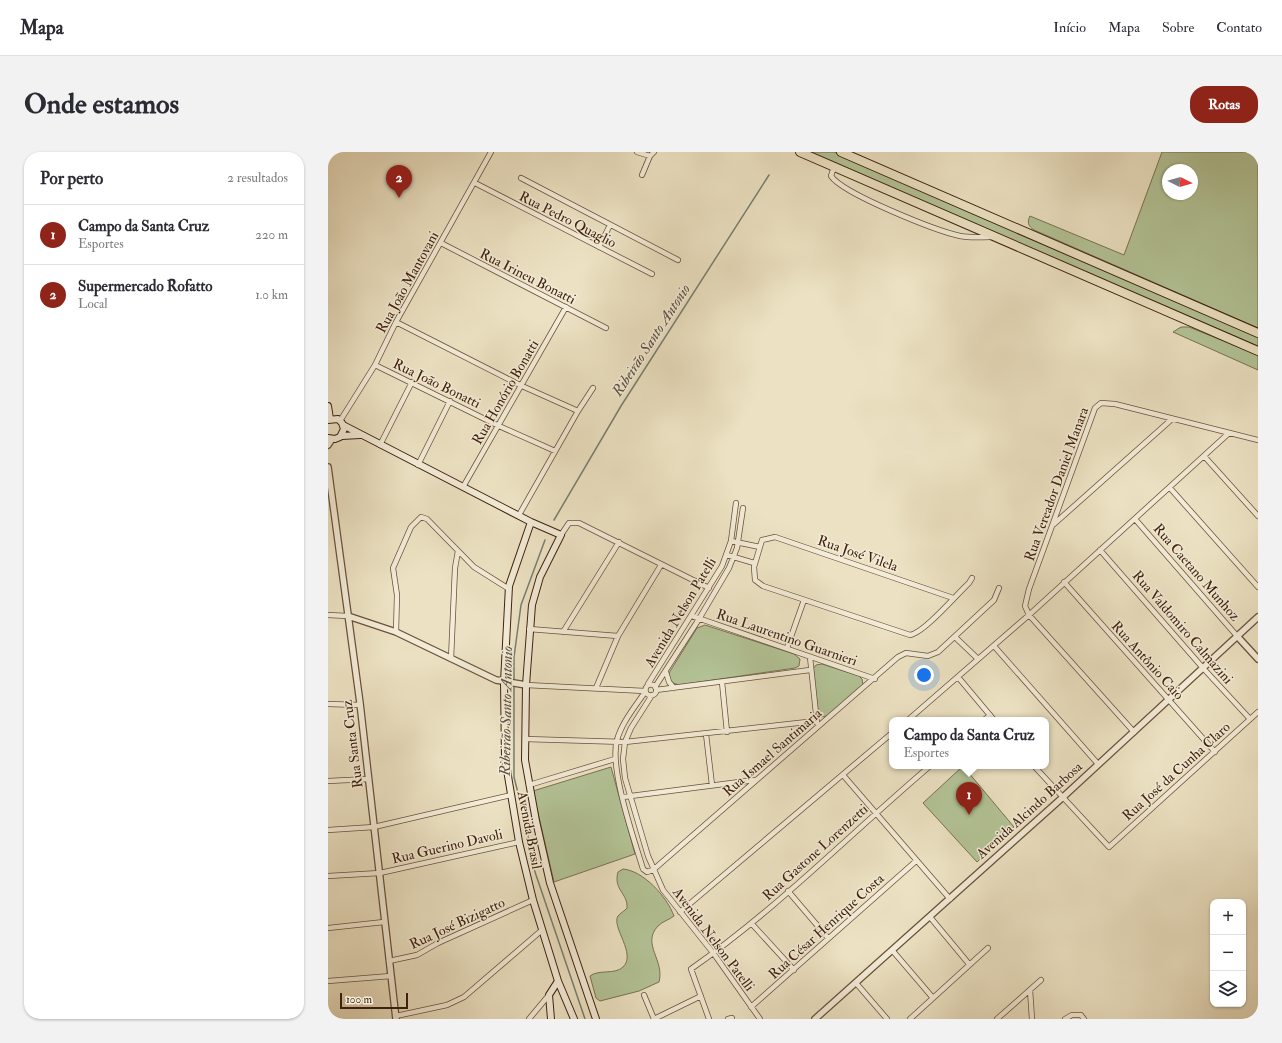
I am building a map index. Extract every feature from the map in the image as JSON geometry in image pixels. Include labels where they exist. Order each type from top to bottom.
[{"type":"highway","points":[[800,152],[1258,350]]},
{"type":"highway","points":[[841,152],[1258,333]]},
{"type":"main road","points":[[328,406],[329,419],[335,418],[380,445],[531,522],[561,535]]},
{"type":"main road","points":[[342,423],[342,436]]},
{"type":"main road","points":[[330,439],[362,434]]},
{"type":"main road","name":"Avenida Brasil","points":[[531,522],[509,589],[504,743],[519,842],[533,900],[558,981],[574,1019]]},
{"type":"main road","name":"Avenida Brasil","points":[[561,535],[537,586],[532,605],[525,685],[525,739],[529,785],[550,883],[596,1019]]},
{"type":"main road","points":[[551,1019],[549,995],[558,981]]},
{"type":"street","name":"Rua João Mantovani","points":[[342,423],[375,365],[396,322],[491,152]]},
{"type":"street","points":[[637,152],[652,154],[642,175]]},
{"type":"street","points":[[834,167],[831,176],[839,185],[876,203],[952,234],[970,238],[994,236]]},
{"type":"street","points":[[521,178],[678,260]]},
{"type":"street","name":"Rua Pedro Quaglio","points":[[475,183],[652,274]]},
{"type":"street","points":[[600,247],[610,224]]},
{"type":"street","name":"Rua Irineu Bonatti","points":[[441,243],[606,328]]},
{"type":"street","name":"Rua Honório Bonatti","points":[[463,487],[566,307]]},
{"type":"street","points":[[396,322],[522,386],[578,411]]},
{"type":"street","name":"Rua João Bonatti","points":[[375,365],[499,426],[555,451]]},
{"type":"street","points":[[380,445],[412,382]]},
{"type":"street","points":[[519,515],[592,388]]},
{"type":"street","points":[[418,464],[450,401]]},
{"type":"street","name":"Rua Vereador Daniel Manara","points":[[1029,615],[1025,606],[1027,595],[1099,403],[1116,404],[1256,440]]},
{"type":"street","points":[[1053,525],[1172,419]]},
{"type":"street","points":[[911,717],[1029,615],[1229,433]]},
{"type":"street","points":[[328,445],[330,439]]},
{"type":"street","points":[[1256,440],[1258,445]]},
{"type":"street","points":[[1204,456],[1258,516]]},
{"type":"street","name":"Rua Santa Cruz","points":[[328,467],[360,705],[396,1018]]},
{"type":"street","points":[[1170,488],[1258,587]]},
{"type":"street","name":"Avenida Nelson Patelli","points":[[653,870],[647,872],[644,870],[623,797],[615,759],[616,741],[621,728],[645,692],[645,687],[692,616],[727,556],[731,541],[736,503]]},
{"type":"street","name":"Avenida Nelson Patelli","points":[[743,508],[735,557],[699,619],[635,721],[625,742],[624,769],[653,870],[663,890],[714,954],[760,1019]]},
{"type":"street","points":[[396,632],[397,595],[393,568],[411,527],[417,519],[421,517],[427,519],[474,567],[509,589]]},
{"type":"street","name":"Rua Caetano Munhoz","points":[[1135,519],[1258,659]]},
{"type":"street","points":[[561,535],[569,523],[575,522],[619,542],[661,565],[709,588]]},
{"type":"street","name":"Rua José Vilela","points":[[760,547],[764,538],[772,536],[784,538],[953,598]]},
{"type":"street","points":[[731,541],[760,547],[754,563],[753,574],[757,583],[907,634],[915,634],[920,631],[969,583],[972,578]]},
{"type":"street","points":[[563,632],[619,542]]},
{"type":"street","name":"Rua Valdomiro Calmazini","points":[[1100,550],[1203,668],[1250,719]]},
{"type":"street","points":[[451,659],[455,568],[458,551]]},
{"type":"street","points":[[727,556],[754,563]]},
{"type":"street","points":[[596,688],[618,636],[661,565]]},
{"type":"street","name":"Rua Antônio Caio","points":[[1064,582],[1215,752]]},
{"type":"street","points":[[978,660],[955,637],[994,600],[999,588]]},
{"type":"street","points":[[787,648],[804,600]]},
{"type":"street","points":[[328,615],[348,616],[396,632],[496,680],[525,685],[645,692],[652,695]]},
{"type":"street","points":[[1029,615],[1134,732]]},
{"type":"street","name":"Rua Laurentino Guarnieri","points":[[692,616],[875,679]]},
{"type":"street","name":"Avenida Alcindo Barbosa","points":[[819,1018],[892,950],[1062,798],[1258,617]]},
{"type":"street","points":[[529,629],[618,636]]},
{"type":"street","name":"Rua Ismael Santimaria","points":[[653,870],[817,727],[875,679],[891,663],[906,654],[933,655],[955,637]]},
{"type":"street","points":[[994,646],[1098,764]]},
{"type":"street","points":[[810,657],[810,670],[817,727]]},
{"type":"street","points":[[648,684],[656,688],[674,688],[810,670]]},
{"type":"street","points":[[666,672],[669,682],[674,688]]},
{"type":"street","points":[[958,677],[990,715],[988,717]]},
{"type":"street","points":[[722,682],[728,732]]},
{"type":"street","points":[[328,704],[360,705]]},
{"type":"street","name":"Rua José da Cunha Claro","points":[[1062,798],[1108,847],[1258,712]]},
{"type":"street","points":[[525,739],[625,742],[728,732],[816,721]]},
{"type":"street","points":[[706,734],[712,785]]},
{"type":"street","points":[[680,912],[889,736]]},
{"type":"street","points":[[529,785],[615,759]]},
{"type":"street","name":"Rua Gastone Lorenzetti","points":[[701,996],[691,969],[714,954],[752,924],[875,813],[926,769]]},
{"type":"street","points":[[1037,769],[1062,798]]},
{"type":"street","points":[[843,775],[950,899]]},
{"type":"street","points":[[328,781],[369,779]]},
{"type":"street","points":[[623,797],[756,780]]},
{"type":"street","points":[[328,830],[374,827],[511,795]]},
{"type":"street","name":"Rua Guerino Davoli","points":[[328,876],[380,873],[519,842]]},
{"type":"street","name":"Rua César Henrique Costa","points":[[751,1007],[916,861]]},
{"type":"street","points":[[788,892],[828,938]]},
{"type":"street","name":"Rua José Bizigatto","points":[[389,961],[426,951],[438,943],[533,900]]},
{"type":"street","points":[[930,917],[969,964]]},
{"type":"street","points":[[328,928],[384,922]]},
{"type":"street","points":[[752,924],[794,970]]},
{"type":"street","points":[[396,1018],[440,1007],[464,997],[542,930]]},
{"type":"street","points":[[910,1019],[988,948]]},
{"type":"street","points":[[892,950],[933,998]]},
{"type":"street","points":[[328,981],[391,976]]},
{"type":"street","points":[[997,1019],[1041,980]]},
{"type":"street","points":[[856,983],[887,1019]]},
{"type":"street","points":[[1030,990],[1032,1019]]},
{"type":"street","points":[[529,1019],[549,995]]},
{"type":"street","points":[[644,995],[654,1019],[701,996],[709,1019]]},
{"type":"street","points":[[1065,1019],[1077,1014],[1081,1015],[1084,1019]]},
{"type":"green space","points":[[806,152],[834,152],[1258,336],[1258,348]]},
{"type":"green space","points":[[1162,152],[1258,152],[1258,328],[1034,230],[1030,227],[1028,222],[1030,216],[1124,255]]},
{"type":"green space","points":[[1181,327],[1189,327],[1258,355],[1258,370],[1173,332]]},
{"type":"green space","points":[[705,625],[794,654],[800,659],[799,666],[795,668],[679,685],[670,682],[669,673],[697,628]]},
{"type":"green space","points":[[822,664],[859,676],[862,679],[863,685],[827,716],[821,717],[818,714],[813,669],[816,665]]},
{"type":"green space","points":[[611,767],[635,854],[554,882],[533,791]]},
{"type":"green space","points":[[960,769],[966,769],[1014,827],[977,862],[923,803]]},
{"type":"green space","points":[[623,869],[639,875],[654,886],[666,901],[674,916],[658,926],[653,933],[652,946],[659,966],[659,982],[639,991],[600,1001],[596,998],[590,976],[598,973],[616,971],[623,967],[627,962],[626,948],[617,921],[618,916],[627,908],[627,903],[617,883],[618,872]]},
{"type":"waterway","name":"Ribeirão Santo Antonio","points":[[554,520],[621,406],[769,175]]},
{"type":"waterway","name":"Ribeirão Santo Antonio","points":[[545,540],[521,605],[514,657],[514,777],[525,821],[534,869],[585,1019]]},
{"type":"place","name":"Supermercado Rofatto","points":[[399,198]]},
{"type":"place","name":"Campo da Santa Cruz","points":[[969,815]]}]
